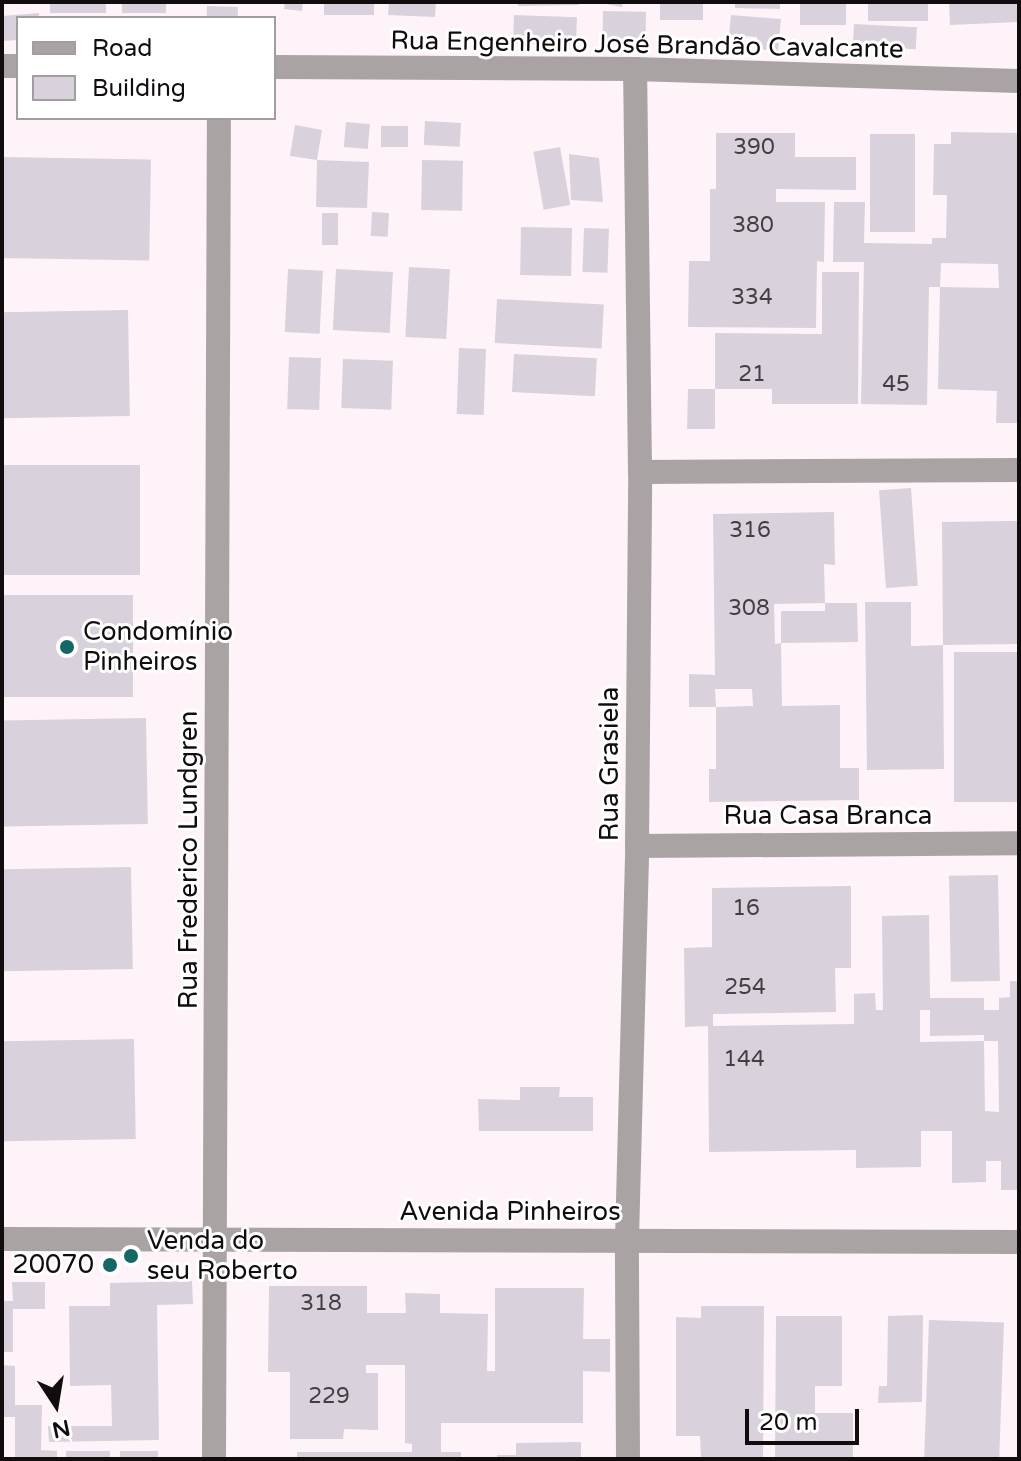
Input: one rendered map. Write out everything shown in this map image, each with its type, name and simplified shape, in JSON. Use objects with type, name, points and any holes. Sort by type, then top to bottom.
[{"type":"street","name":"Rua Engenheiro José Brandão Cavalcante","points":[[276,67],[635,69],[1019,81]]},
{"type":"street","name":"Rua Grasiela","points":[[628,1459],[627,1239],[637,846],[640,472],[635,69]]},
{"type":"street","name":"Rua Frederico Lundgren","points":[[214,1459],[219,120]]},
{"type":"street","points":[[640,472],[1019,470]]},
{"type":"street","name":"Rua Casa Branca","points":[[637,846],[1019,843]]},
{"type":"street","name":"Avenida Pinheiros","points":[[2,1239],[217,1237],[1019,1242]]},
{"type":"building","points":[[50,2],[106,2],[106,13],[50,13]]},
{"type":"building","points":[[122,2],[166,2],[166,13],[122,13]]},
{"type":"building","points":[[285,2],[303,2],[302,11],[284,9]]},
{"type":"building","points":[[324,2],[374,2],[374,15],[324,15]]},
{"type":"building","points":[[389,2],[436,2],[435,17],[388,15]]},
{"type":"building","points":[[518,2],[579,2],[579,5],[518,6]]},
{"type":"building","points":[[595,2],[623,2],[622,7]]},
{"type":"building","points":[[660,2],[703,2],[703,20],[660,20]]},
{"type":"building","points":[[735,2],[780,2],[780,9],[735,8]]},
{"type":"building","points":[[800,2],[846,2],[846,25],[800,25]]},
{"type":"building","points":[[868,2],[928,2],[928,21],[868,21]]},
{"type":"building","points":[[949,2],[1019,2],[1019,22],[950,25]]},
{"type":"building","points":[[207,6],[238,7],[238,16],[207,16]]},
{"type":"building","points":[[603,11],[646,12],[645,44],[602,43]]},
{"type":"building","points":[[39,13],[39,16],[16,16],[16,40],[2,41],[2,16]]},
{"type":"building","points":[[514,15],[577,17],[576,46],[513,44]]},
{"type":"building","points":[[731,15],[781,19],[778,51],[756,49],[757,37],[729,35]]},
{"type":"building","points":[[854,24],[917,27],[916,49],[853,46]]},
{"type":"building","points":[[425,121],[461,123],[460,147],[424,145]]},
{"type":"building","points":[[346,122],[370,124],[368,149],[344,147]]},
{"type":"building","points":[[295,125],[322,130],[317,160],[290,156]]},
{"type":"building","points":[[381,126],[408,126],[408,147],[381,147]]},
{"type":"building","points":[[951,132],[1019,133],[1019,423],[996,423],[997,391],[938,389],[940,287],[929,287],[927,405],[861,404],[864,262],[833,262],[834,202],[865,202],[864,243],[932,244],[932,238],[946,238],[947,195],[933,195],[934,144],[951,144]],"holes":[[[941,263],[998,264],[999,288],[940,287]]]},
{"type":"building","points":[[716,133],[795,133],[795,157],[856,157],[856,190],[776,189],[776,202],[825,202],[824,262],[817,261],[816,328],[688,327],[689,261],[710,261],[710,189],[716,189]]},
{"type":"building","points":[[870,134],[915,134],[915,232],[870,232]]},
{"type":"building","points":[[560,147],[570,205],[544,210],[533,152]]},
{"type":"building","points":[[569,154],[599,158],[603,202],[571,200]]},
{"type":"building","points":[[2,157],[151,160],[149,261],[2,258]]},
{"type":"building","points":[[317,160],[369,162],[367,208],[316,207]]},
{"type":"building","points":[[422,160],[463,161],[462,211],[421,210]]},
{"type":"building","points":[[372,212],[389,213],[388,237],[371,236]]},
{"type":"building","points":[[322,213],[338,213],[338,245],[322,245]]},
{"type":"building","points":[[521,227],[572,228],[571,276],[520,275]]},
{"type":"building","points":[[584,228],[609,229],[607,273],[582,272]]},
{"type":"building","points":[[409,267],[450,269],[446,339],[405,337]]},
{"type":"building","points":[[288,269],[323,271],[320,334],[285,332]]},
{"type":"building","points":[[336,269],[393,272],[390,333],[333,330]]},
{"type":"building","points":[[822,272],[859,272],[858,404],[772,404],[772,389],[715,389],[715,333],[822,334]]},
{"type":"building","points":[[497,299],[604,305],[602,349],[495,343]]},
{"type":"building","points":[[128,310],[130,416],[4,418],[2,312]]},
{"type":"building","points":[[459,348],[486,349],[484,415],[457,414]]},
{"type":"building","points":[[514,354],[597,358],[595,396],[512,392]]},
{"type":"building","points":[[289,357],[321,358],[319,410],[287,409]]},
{"type":"building","points":[[343,359],[393,361],[391,410],[341,408]]},
{"type":"building","points":[[688,389],[715,389],[715,429],[687,429]]},
{"type":"building","points":[[2,465],[140,465],[140,575],[2,575]]},
{"type":"building","points":[[911,488],[918,586],[886,588],[879,490]]},
{"type":"building","points":[[834,512],[835,565],[824,564],[825,603],[774,604],[775,644],[781,643],[782,706],[840,705],[840,768],[859,768],[859,800],[709,802],[709,769],[716,769],[716,707],[689,707],[689,674],[715,675],[713,514]],"holes":[[[715,689],[752,689],[753,706],[716,707]]]},
{"type":"building","points":[[1019,521],[1019,644],[943,645],[942,522]]},
{"type":"building","name":"Condomínio Pinheiros","points":[[2,595],[133,595],[133,697],[2,697]]},
{"type":"building","points":[[865,602],[911,602],[911,646],[943,645],[944,769],[867,770]]},
{"type":"building","points":[[825,603],[857,603],[858,642],[781,643],[781,611],[825,611]]},
{"type":"building","points":[[954,652],[1019,652],[1019,802],[954,802]]},
{"type":"building","points":[[146,718],[148,824],[4,826],[2,721]]},
{"type":"building","points":[[131,867],[133,969],[4,971],[2,869]]},
{"type":"building","points":[[998,875],[1000,981],[951,982],[949,876]]},
{"type":"building","points":[[851,886],[851,968],[835,968],[836,1012],[713,1014],[713,1026],[854,1024],[854,994],[875,993],[876,1010],[883,1010],[882,916],[929,915],[930,998],[984,998],[984,1010],[999,1010],[999,998],[1010,997],[1010,981],[1019,981],[1019,1190],[1001,1190],[1001,1161],[986,1161],[986,1182],[952,1183],[952,1131],[921,1131],[921,1167],[856,1168],[856,1150],[709,1152],[708,1026],[685,1027],[684,948],[712,947],[712,888]],"holes":[[[920,1010],[930,1010],[930,1036],[984,1035],[984,1041],[920,1042]],[[984,1041],[998,1041],[999,1112],[985,1111]]]},
{"type":"building","points":[[134,1039],[136,1139],[4,1141],[2,1041]]},
{"type":"building","points":[[520,1087],[560,1087],[559,1097],[593,1097],[593,1131],[479,1131],[478,1099],[520,1100]]},
{"type":"building","points":[[192,1281],[193,1304],[157,1305],[159,1440],[49,1442],[48,1426],[112,1426],[111,1385],[70,1386],[69,1306],[110,1306],[110,1283]]},
{"type":"building","points":[[12,1282],[45,1282],[45,1309],[13,1309],[13,1352],[2,1352],[2,1301],[13,1301]]},
{"type":"building","points":[[269,1286],[367,1286],[367,1313],[406,1313],[405,1293],[440,1294],[440,1313],[488,1314],[487,1371],[495,1371],[495,1288],[584,1288],[583,1339],[610,1339],[610,1372],[583,1371],[583,1423],[441,1423],[441,1452],[461,1452],[461,1459],[297,1459],[297,1452],[412,1452],[412,1444],[405,1443],[405,1365],[366,1365],[366,1373],[378,1373],[378,1430],[344,1429],[343,1439],[290,1439],[290,1372],[268,1372]]},
{"type":"building","points":[[701,1306],[764,1306],[763,1459],[701,1459],[700,1436],[676,1436],[676,1317],[701,1318]]},
{"type":"building","points":[[923,1315],[922,1402],[878,1403],[879,1386],[887,1386],[888,1316]]},
{"type":"building","points":[[776,1316],[842,1316],[842,1386],[815,1386],[815,1413],[853,1413],[853,1458],[775,1459]]},
{"type":"building","points":[[929,1320],[1004,1323],[999,1459],[924,1459]]},
{"type":"building","points":[[2,1365],[15,1366],[15,1405],[42,1405],[41,1450],[57,1451],[57,1459],[15,1459],[15,1417],[2,1417]]},
{"type":"building","points":[[581,1442],[581,1459],[497,1459],[497,1455],[516,1455],[516,1443]]},
{"type":"building","points":[[66,1451],[110,1451],[110,1459],[66,1459]]},
{"type":"building","points":[[120,1451],[158,1451],[158,1459],[120,1459]]},
{"type":"place","name":"Condomínio Pinheiros","points":[[67,647]]},
{"type":"place","name":"Venda do seu Roberto","points":[[131,1256]]},
{"type":"place","name":"20070","points":[[110,1265]]}]
